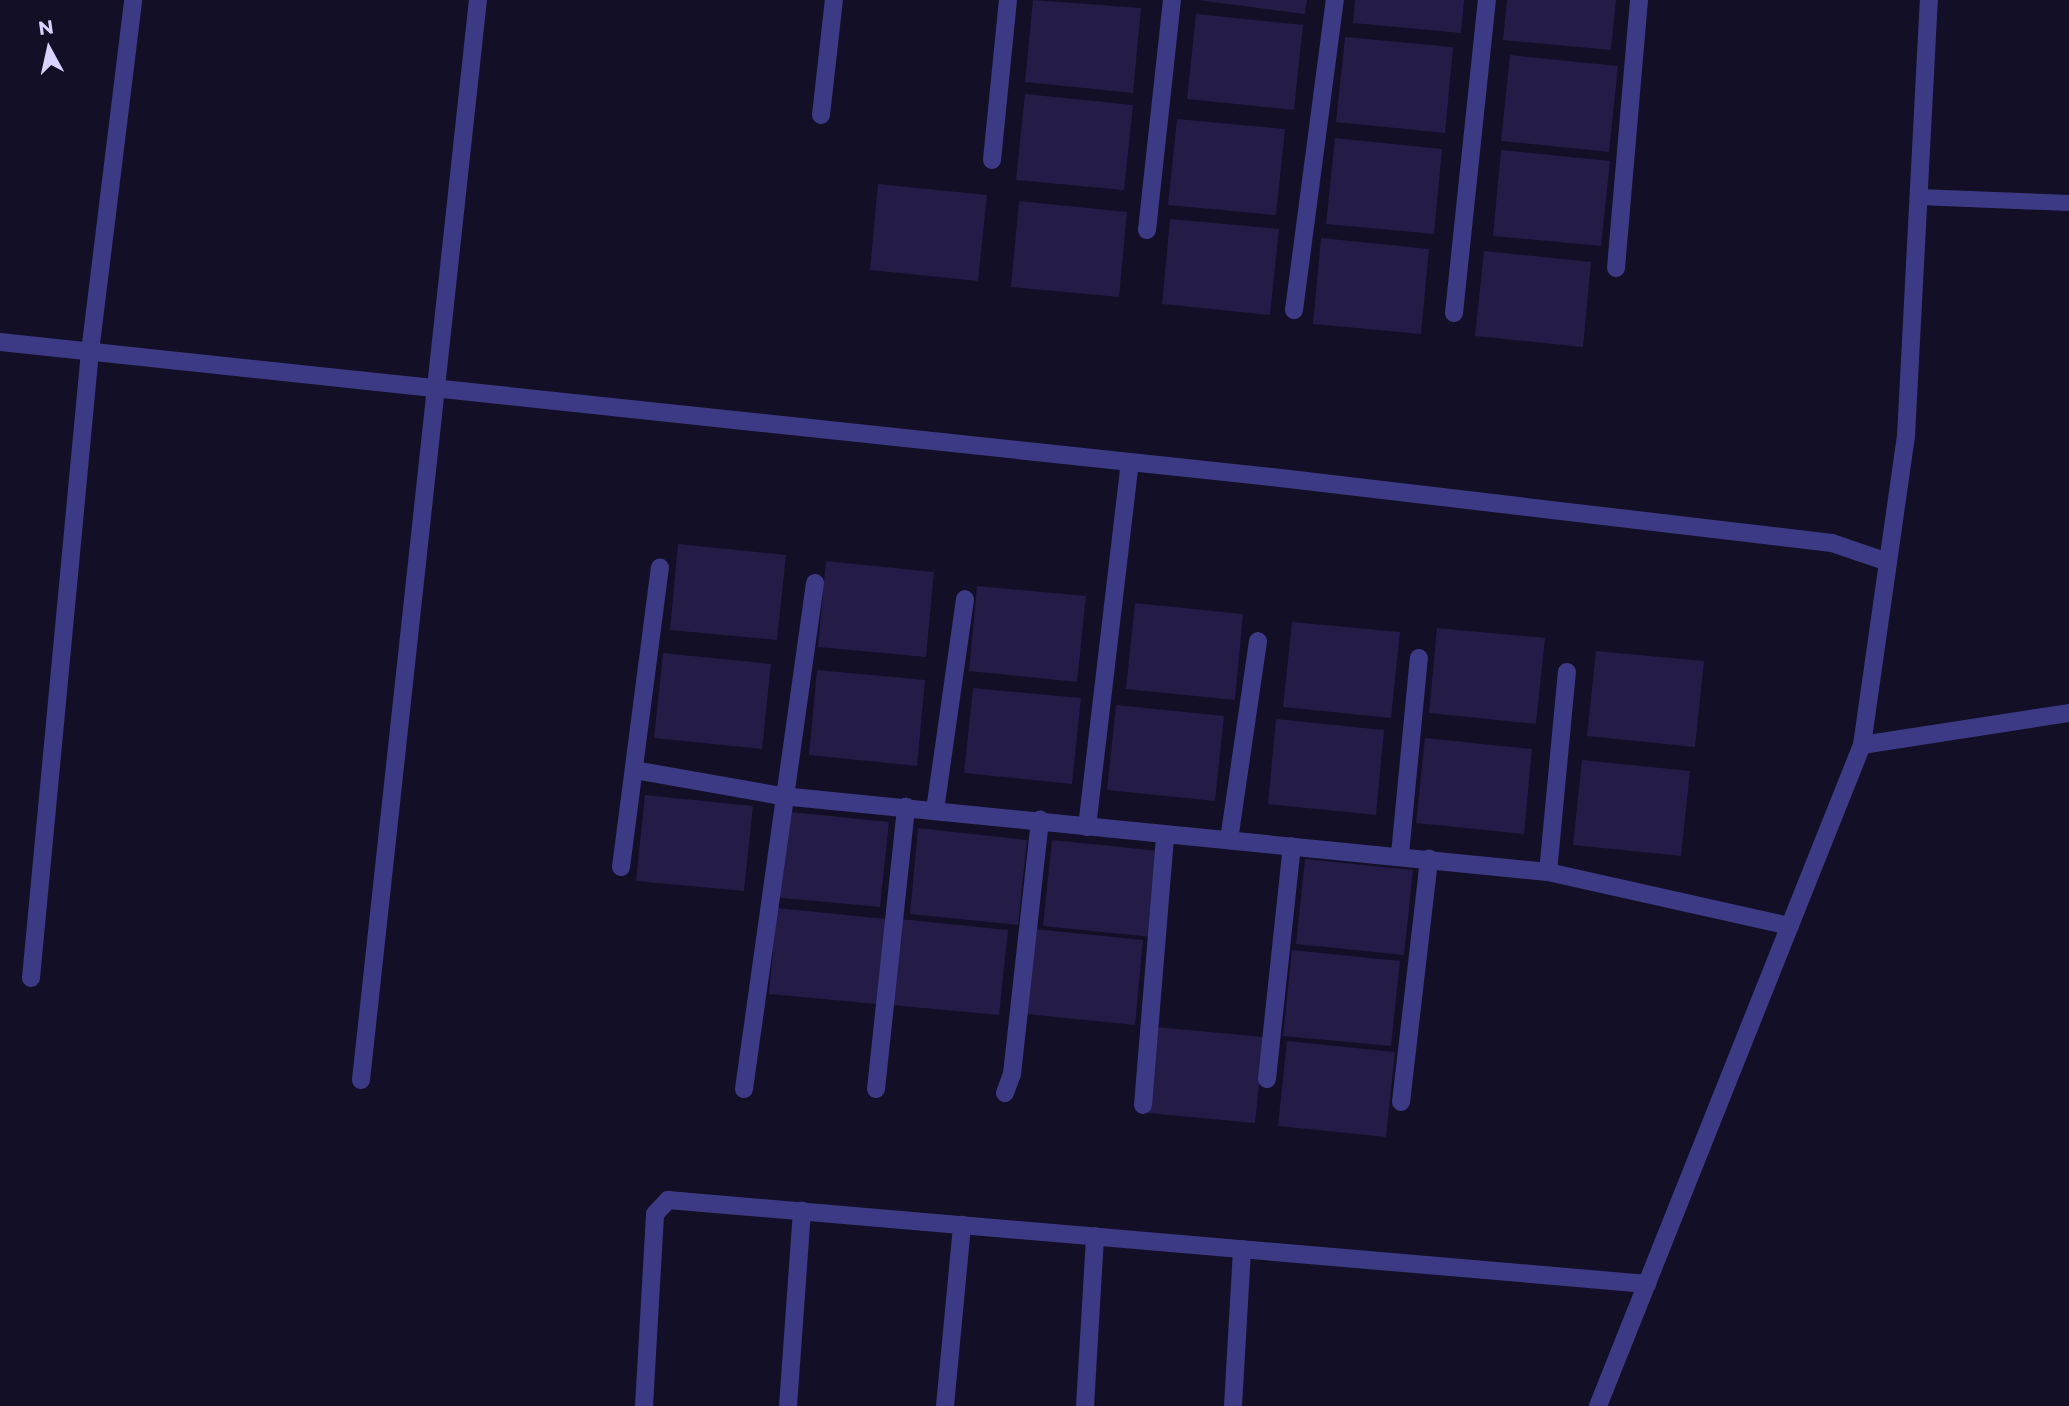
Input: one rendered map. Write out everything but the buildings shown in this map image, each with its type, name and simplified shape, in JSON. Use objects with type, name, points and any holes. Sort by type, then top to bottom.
[{"type":"street","points":[[31,978],[90,352],[133,0]]},
{"type":"street","points":[[361,1080],[439,391],[478,0]]},
{"type":"street","points":[[821,115],[834,0]]},
{"type":"street","points":[[992,160],[1008,0]]},
{"type":"street","points":[[1147,230],[1172,0]]},
{"type":"street","points":[[1294,310],[1335,0]]},
{"type":"street","points":[[1454,313],[1487,0]]},
{"type":"street","points":[[1616,268],[1639,0]]},
{"type":"street","points":[[1598,1406],[1862,745],[1906,436],[1929,0]]},
{"type":"street","points":[[0,342],[1129,463],[1832,543],[1888,562]]},
{"type":"street","points":[[1087,827],[1129,463]]},
{"type":"street","points":[[621,867],[660,568]]},
{"type":"street","points":[[744,1088],[782,796],[815,583]]},
{"type":"street","points":[[935,810],[965,599]]},
{"type":"street","points":[[1229,841],[1258,641]]},
{"type":"street","points":[[1400,854],[1419,658]]},
{"type":"street","points":[[1548,872],[1567,672]]},
{"type":"street","points":[[1862,745],[2069,713]]},
{"type":"street","points":[[634,770],[782,796],[1040,820],[1165,835],[1400,854],[1548,872],[1790,926]]},
{"type":"street","points":[[876,1089],[906,807]]},
{"type":"street","points":[[1005,1093],[1012,1074],[1040,820]]},
{"type":"street","points":[[1143,1105],[1165,835]]},
{"type":"street","points":[[1266,1079],[1292,846]]},
{"type":"street","points":[[1401,1102],[1429,859]]},
{"type":"street","points":[[644,1406],[655,1214],[668,1200],[1647,1284]]},
{"type":"street","points":[[788,1406],[802,1211]]},
{"type":"street","points":[[945,1406],[962,1225]]},
{"type":"street","points":[[1085,1406],[1096,1236]]},
{"type":"street","points":[[1233,1406],[1242,1249]]},
{"type":"lane","points":[[1919,197],[2069,203]]}]
